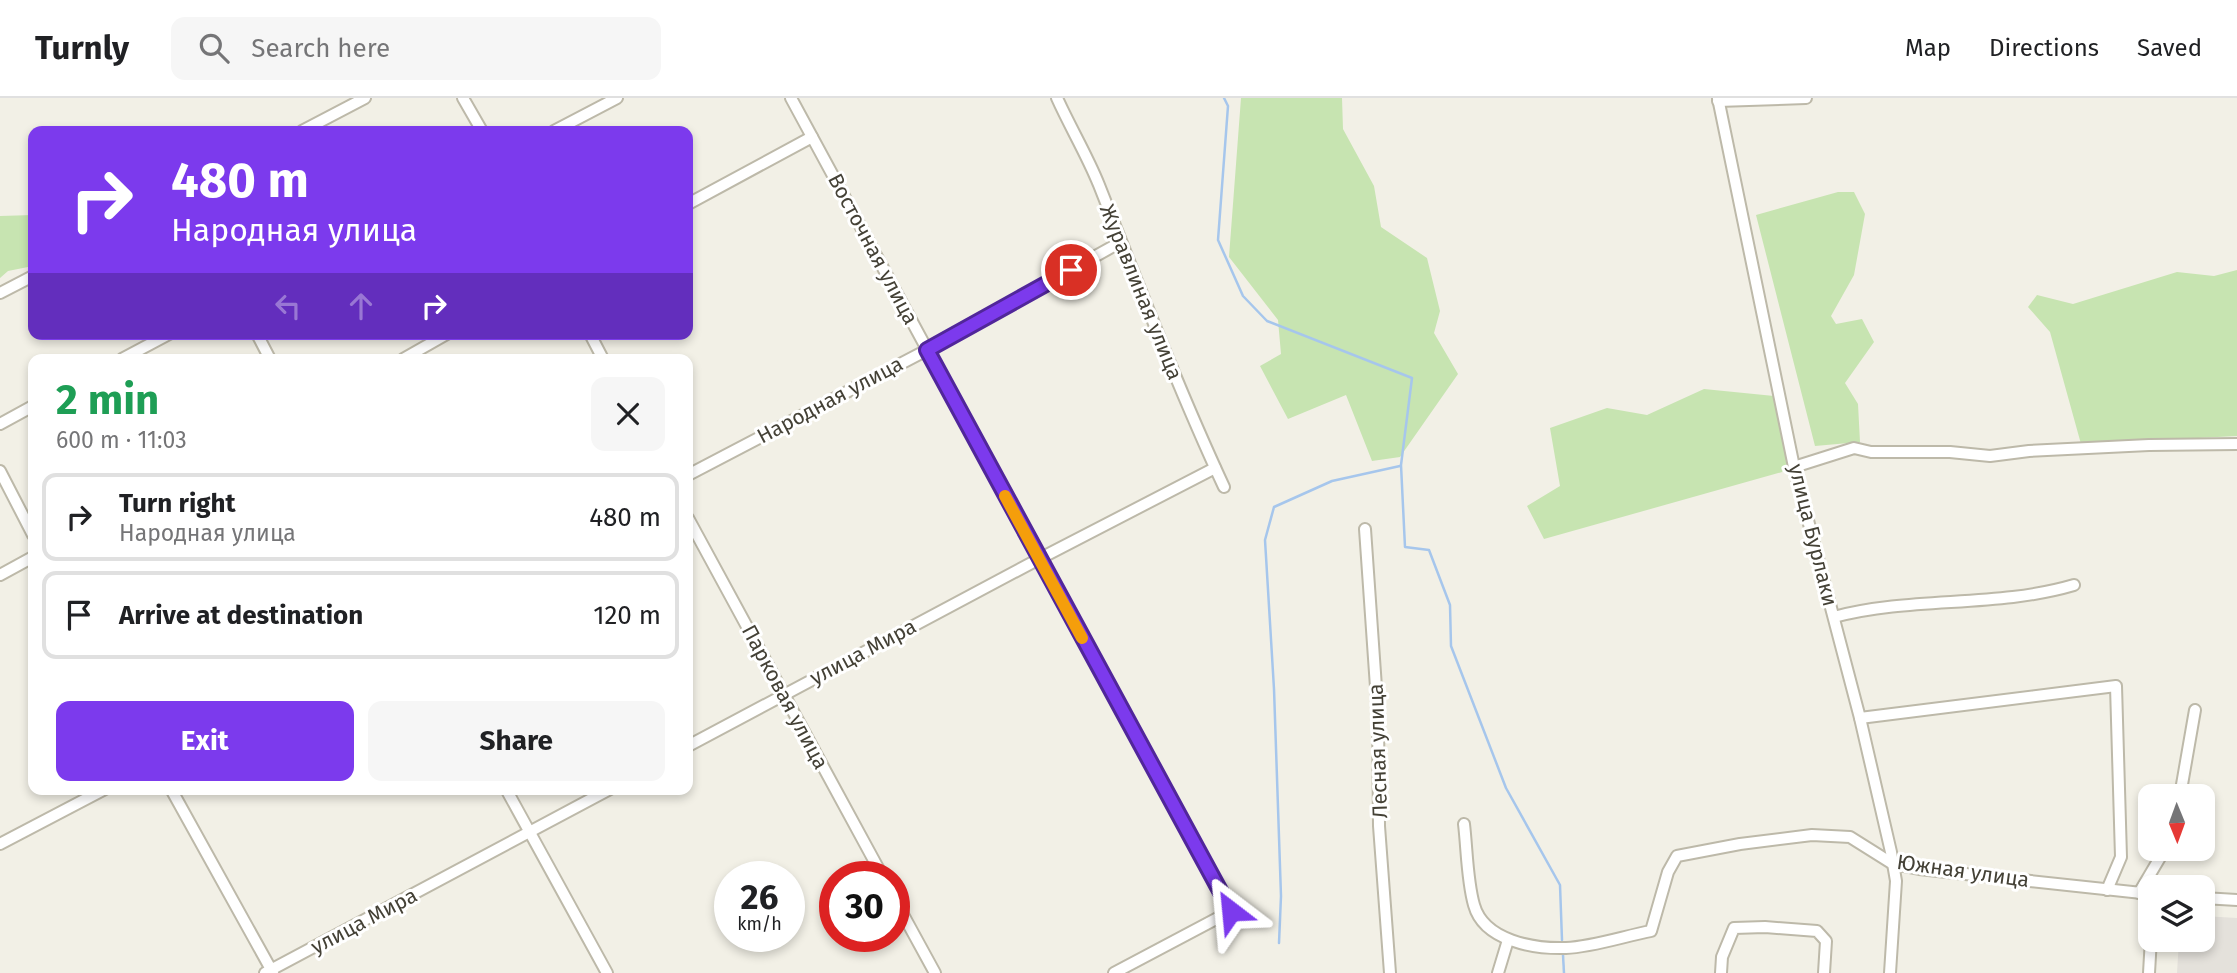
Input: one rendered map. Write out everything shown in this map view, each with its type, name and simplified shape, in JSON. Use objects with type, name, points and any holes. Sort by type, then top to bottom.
[{"type":"street","points":[[312,126],[365,98]]},
{"type":"street","points":[[463,98],[479,126]]},
{"type":"street","points":[[564,126],[617,98]]},
{"type":"street","name":"Восточная улица","points":[[791,98],[1231,911],[1114,973]]},
{"type":"street","name":"Журавлиная улица","points":[[1057,98],[1098,183],[1119,243],[1224,487]]},
{"type":"street","points":[[1718,99],[1806,98]]},
{"type":"street","name":"улица Бурлаки","points":[[1718,99],[1794,467],[1860,718],[1893,864],[1896,881],[1891,973]]},
{"type":"street","points":[[693,201],[812,137]]},
{"type":"street","name":"Народная улица","points":[[693,472],[927,350],[1119,243]]},
{"type":"street","points":[[0,293],[28,279]]},
{"type":"street","points":[[131,354],[158,340]]},
{"type":"street","points":[[412,354],[436,340]]},
{"type":"street","points":[[0,424],[28,409]]},
{"type":"street","points":[[1794,467],[1854,448],[1871,452],[1950,452],[1990,456],[2042,450],[2237,444]]},
{"type":"street","name":"улица Мира","points":[[693,743],[1215,468]]},
{"type":"street","points":[[0,471],[28,525]]},
{"type":"street","name":"Парковая улица","points":[[693,526],[874,861]]},
{"type":"street","name":"Лесная улица","points":[[1365,529],[1378,716],[1379,826],[1390,973]]},
{"type":"street","points":[[0,575],[28,560]]},
{"type":"street","points":[[1834,617],[1858,611],[1922,603],[2041,595],[2074,585]]},
{"type":"street","points":[[1860,718],[2116,686],[2121,857],[2107,890]]},
{"type":"street","points":[[2182,784],[2195,710]]},
{"type":"street","points":[[0,844],[94,795]]},
{"type":"street","points":[[174,795],[270,972]]},
{"type":"street","points":[[509,795],[607,973]]},
{"type":"street","name":"улица Мира","points":[[270,972],[599,795]]},
{"type":"street","points":[[1464,824],[1474,907],[1488,928],[1508,940],[1499,973]]},
{"type":"street","name":"Южная улица","points":[[1508,940],[1567,948],[1651,931],[1668,872],[1677,856],[1708,849],[1812,835],[1850,837],[1893,864],[1919,869],[2138,893]]},
{"type":"street","points":[[2215,899],[2237,900]]},
{"type":"street","points":[[910,927],[935,973]]},
{"type":"street","points":[[1721,973],[1723,957],[1734,928],[1765,927],[1816,931],[1826,941],[1824,973]]},
{"type":"street","points":[[2148,973],[2150,952]]},
{"type":"shaded area","points":[[2215,917],[2237,918],[2237,973],[2177,973],[2178,952],[2215,952]]},
{"type":"green space","points":[[1241,98],[1342,98],[1343,129],[1374,186],[1381,227],[1427,258],[1440,311],[1434,333],[1458,374],[1400,457],[1372,461],[1346,395],[1288,419],[1260,366],[1281,354],[1278,320],[1229,257]]},
{"type":"green space","points":[[1838,192],[1854,192],[1865,214],[1854,275],[1831,316],[1836,324],[1862,319],[1874,342],[1845,383],[1858,404],[1860,442],[1815,446],[1756,215]]},
{"type":"green space","points":[[28,215],[28,267],[8,271],[0,278],[0,216]]},
{"type":"green space","points":[[2237,270],[2237,436],[2081,444],[2050,332],[2028,307],[2037,295],[2073,304],[2177,272],[2214,276]]},
{"type":"green space","points":[[1704,389],[1774,396],[1789,461],[1782,472],[1544,539],[1527,506],[1560,486],[1550,428],[1607,408],[1647,415]]},
{"type":"waterway","points":[[1224,98],[1228,106],[1218,240],[1243,296],[1267,321],[1412,378],[1401,465],[1405,547],[1429,550],[1450,605],[1451,646],[1506,788],[1560,885],[1562,940]]},
{"type":"waterway","points":[[1279,943],[1281,896],[1274,689],[1265,540],[1274,507],[1332,481],[1400,466]]},
{"type":"waterway","points":[[1563,955],[1564,973]]},
{"type":"slow traffic","points":[[1005,496],[1082,638]]},
{"type":"route","points":[[1071,270],[927,350],[1231,911]]}]
